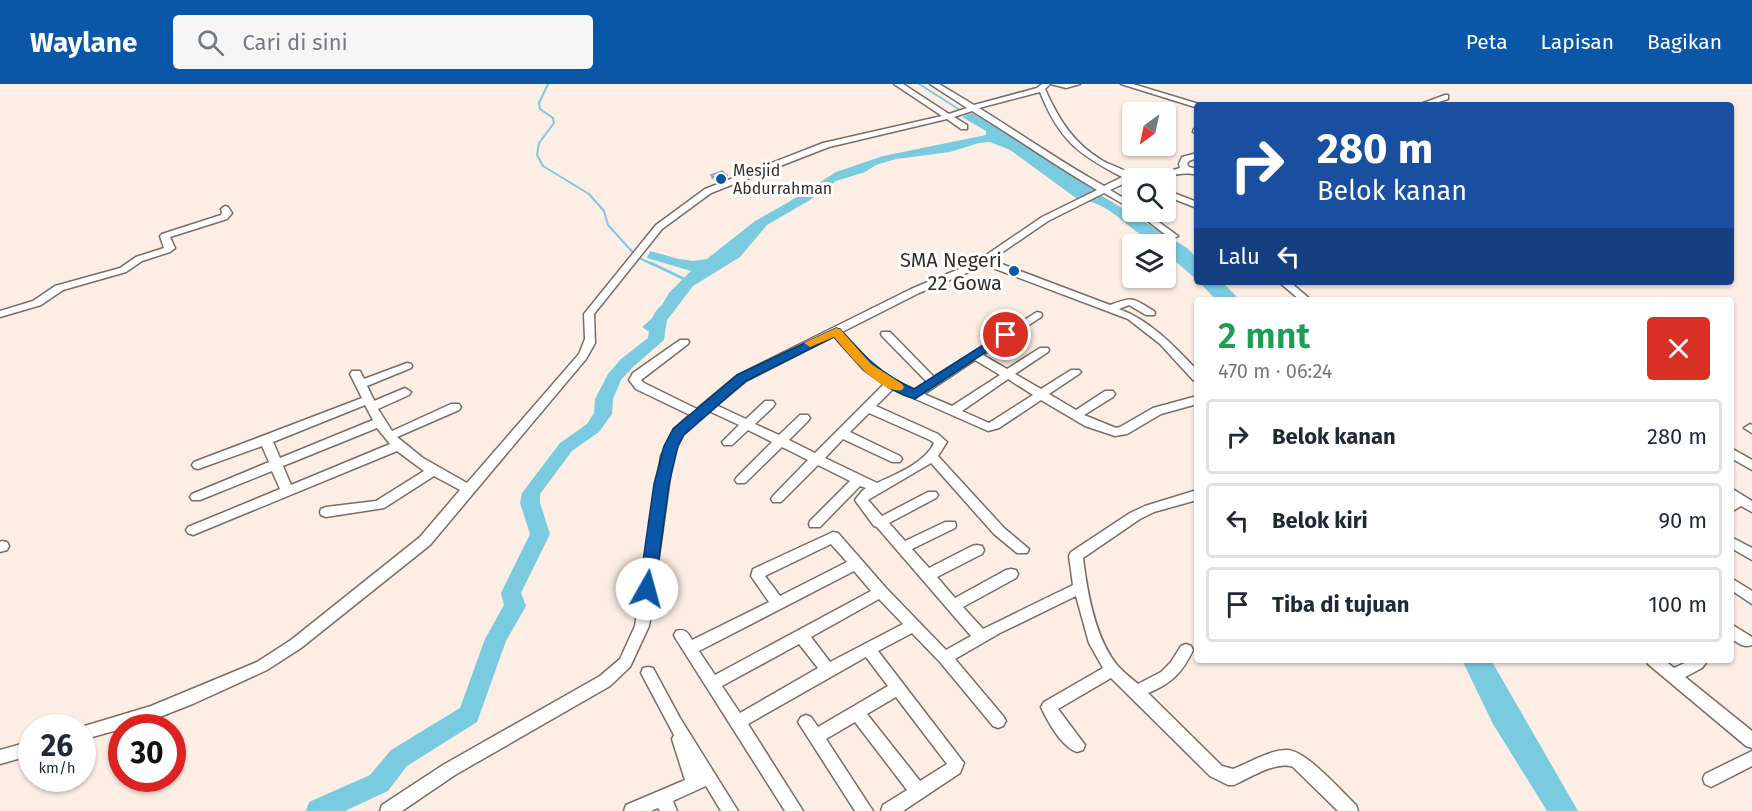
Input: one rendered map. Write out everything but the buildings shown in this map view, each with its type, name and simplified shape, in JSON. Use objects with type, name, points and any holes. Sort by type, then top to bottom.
[{"type":"street","points":[[898,84],[964,127]]},
{"type":"street","points":[[934,84],[1101,191],[1122,201]]},
{"type":"street","points":[[1055,84],[1066,86],[1077,84]]},
{"type":"street","points":[[1128,84],[1194,104]]},
{"type":"street","points":[[96,729],[152,714],[262,666],[280,655],[425,541],[585,352],[590,341],[587,325],[590,314],[643,245],[664,222],[687,204],[717,186],[826,145],[950,116],[1044,86],[1056,123],[1070,142],[1093,158],[1122,173]]},
{"type":"street","points":[[1431,102],[1445,97]]},
{"type":"street","points":[[1185,169],[1183,164],[1185,159],[1194,156]]},
{"type":"street","points":[[1176,171],[1185,169],[1194,171]]},
{"type":"street","points":[[390,810],[449,770],[605,681],[625,663],[642,626],[667,456],[678,432],[702,410],[742,378],[915,291],[984,261],[1045,219],[1122,182]]},
{"type":"street","points":[[1176,197],[1194,204]]},
{"type":"street","points":[[0,314],[37,303],[59,288],[123,270],[139,259],[167,250],[170,248],[165,236],[224,217],[227,213],[225,209]]},
{"type":"street","points":[[1154,222],[1170,234]]},
{"type":"street","points":[[984,261],[1132,317],[1164,342],[1194,374]]},
{"type":"street","points":[[1288,285],[1302,297]]},
{"type":"street","points":[[1111,308],[1130,301],[1150,313]]},
{"type":"street","points":[[915,395],[1037,315]]},
{"type":"street","points":[[836,332],[867,367],[891,384],[990,427],[1075,372]]},
{"type":"street","points":[[886,334],[934,382]]},
{"type":"street","points":[[684,342],[637,376],[635,380],[640,386],[746,425],[876,488]]},
{"type":"street","points":[[953,411],[1044,350]]},
{"type":"street","points":[[975,355],[1089,423],[1120,432],[1149,414],[1194,401]]},
{"type":"street","points":[[407,366],[359,379],[380,422],[394,441],[434,470],[468,489]]},
{"type":"street","points":[[777,499],[891,384]]},
{"type":"street","points":[[198,465],[405,392]]},
{"type":"street","points":[[1076,416],[1109,394]]},
{"type":"street","points":[[728,442],[769,404]]},
{"type":"street","points":[[193,530],[287,491],[394,441],[455,407]]},
{"type":"street","points":[[867,407],[939,440],[940,447],[931,456],[861,498],[862,503],[981,637]]},
{"type":"street","points":[[741,480],[804,418]]},
{"type":"street","points":[[196,497],[380,422]]},
{"type":"street","points":[[842,433],[896,459]]},
{"type":"street","points":[[266,440],[287,491]]},
{"type":"street","points":[[1734,454],[1752,465]]},
{"type":"street","points":[[931,456],[999,531],[1022,549]]},
{"type":"street","points":[[326,512],[379,505],[434,470]]},
{"type":"street","points":[[815,524],[859,479]]},
{"type":"street","points":[[879,523],[932,495]]},
{"type":"street","points":[[1194,496],[1135,516],[1077,554],[1080,588],[1096,642],[1112,670],[1220,775],[1234,777],[1271,761],[1288,757],[1299,762],[1350,811]]},
{"type":"street","points":[[1734,500],[1752,507]]},
{"type":"street","points":[[902,548],[950,525]]},
{"type":"street","points":[[778,604],[758,576],[760,571],[830,537],[836,539],[912,626],[945,658],[998,721]]},
{"type":"street","points":[[1734,544],[1752,555]]},
{"type":"street","points":[[926,576],[977,550]]},
{"type":"street","points":[[691,648],[857,563]]},
{"type":"street","points":[[953,606],[1011,574]]},
{"type":"street","points":[[1734,585],[1752,598]]},
{"type":"street","points":[[945,658],[981,637],[1080,588]]},
{"type":"street","points":[[714,683],[881,592]]},
{"type":"street","points":[[738,722],[828,670],[912,626]]},
{"type":"street","points":[[1734,632],[1747,642]]},
{"type":"street","points":[[681,635],[795,811]]},
{"type":"street","points":[[801,636],[828,670]]},
{"type":"street","points":[[869,650],[956,763],[954,768],[889,811]]},
{"type":"street","points":[[1136,691],[1163,681],[1174,671],[1186,650]]},
{"type":"street","points":[[1657,663],[1752,741]]},
{"type":"street","points":[[1673,676],[1698,663]]},
{"type":"street","points":[[1077,745],[1057,722],[1049,707],[1112,670]]},
{"type":"street","points":[[648,673],[675,723],[701,780],[730,811]]},
{"type":"street","points":[[816,737],[897,688]]},
{"type":"street","points":[[857,712],[918,792]]},
{"type":"street","points":[[806,722],[865,811]]},
{"type":"street","points":[[0,757],[18,752]]},
{"type":"street","points":[[1711,779],[1752,758]]},
{"type":"street","points":[[632,811],[666,804],[701,780]]},
{"type":"water","points":[[972,113],[1004,131],[1122,208],[1122,220],[1103,207],[1092,202],[1080,201],[1010,150],[990,142],[950,152],[896,159],[836,181],[810,200],[767,225],[740,257],[693,286],[664,324],[648,331],[642,327],[656,315],[669,293],[691,271],[647,258],[650,251],[693,261],[707,259],[755,221],[836,172],[883,156],[986,135],[986,131],[962,117]]},
{"type":"water","points":[[1124,222],[1145,222],[1164,234],[1140,234]]},
{"type":"water","points":[[1176,241],[1194,255],[1194,277],[1176,262]]},
{"type":"water","points":[[1202,285],[1225,285],[1237,297],[1213,297]]},
{"type":"water","points":[[1463,663],[1493,663],[1578,811],[1547,811],[1493,724]]},
{"type":"waterway","points":[[548,84],[539,103],[540,109],[553,118],[554,123],[539,143],[537,155],[543,166],[589,194],[604,211],[608,225],[637,257],[654,265]]},
{"type":"waterway","points":[[919,84],[971,117]]},
{"type":"waterway","points":[[651,263],[686,280]]},
{"type":"waterway","points":[[318,811],[379,783],[399,758],[469,715],[496,639],[515,606],[511,593],[540,534],[530,503],[531,493],[566,447],[593,428],[603,414],[604,399],[614,378],[627,363],[656,340],[659,318],[669,307]]},
{"type":"slow traffic","points":[[810,343],[836,332],[867,367],[898,387]]},
{"type":"place","name":"Mesjid Abdurrahman","points":[[721,179]]},
{"type":"place","name":"SMA Negeri 22 Gowa","points":[[1014,271]]},
{"type":"route","points":[[647,589],[662,484],[671,446],[678,432],[742,378],[819,338],[836,332],[872,371],[891,384],[915,395],[1006,335]]}]
